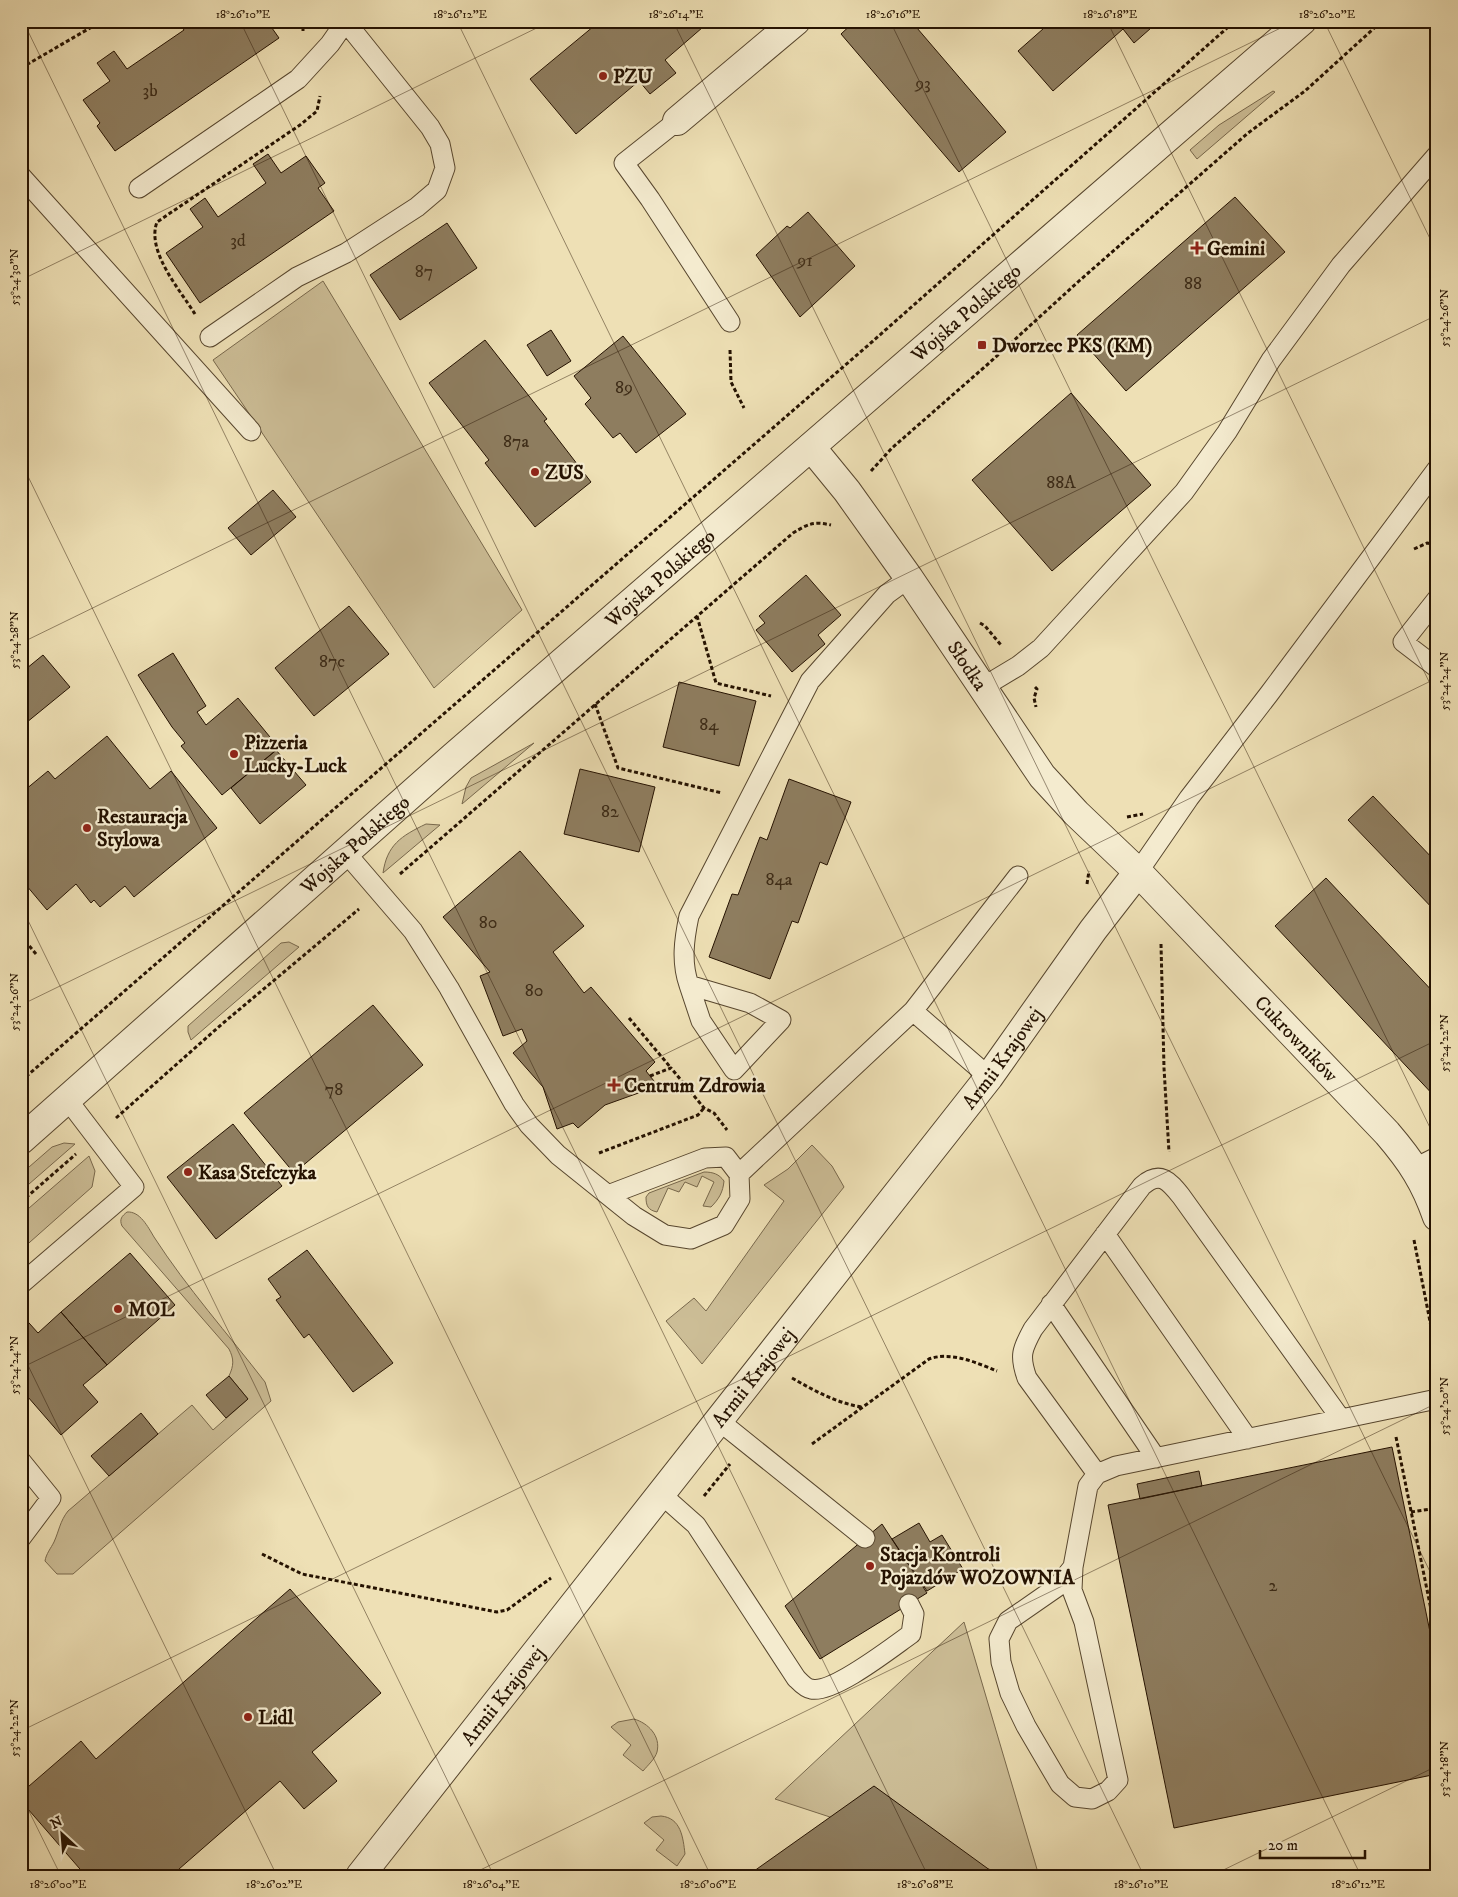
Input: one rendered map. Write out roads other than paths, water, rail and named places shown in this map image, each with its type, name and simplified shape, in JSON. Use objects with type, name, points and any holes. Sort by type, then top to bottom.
[{"type":"street","points":[[677,121],[796,21]]},
{"type":"street","name":"Wojska Polskiego","points":[[21,1140],[454,757],[1302,21]]},
{"type":"street","name":"Słodka","points":[[811,447],[847,491],[983,686],[1042,776],[1076,814],[1138,872]]},
{"type":"street","name":"Armii Krajowej","points":[[368,1873],[718,1420],[989,1077],[1093,930],[1138,872]]},
{"type":"street","name":"Cukrowników","points":[[1138,872],[1387,1133],[1426,1163],[1430,1194],[1437,1217]]},
{"type":"lane","points":[[139,188],[298,79],[330,44],[345,22],[430,126],[440,144],[446,168],[437,190],[417,207],[346,253],[297,277],[210,337]]},
{"type":"lane","points":[[677,121],[624,163],[650,199],[730,322]]},
{"type":"lane","points":[[983,686],[1018,666],[1041,648],[1184,492],[1227,432],[1272,360],[1341,264],[1437,155]]},
{"type":"lane","points":[[21,176],[251,431]]},
{"type":"lane","points":[[1138,872],[1189,798],[1437,469]]},
{"type":"lane","points":[[689,986],[750,1003],[781,1020],[734,1070],[701,1021],[689,986],[684,970],[684,943],[688,916],[750,800],[799,702],[815,675],[887,594],[908,578]]},
{"type":"lane","points":[[1434,608],[1403,642],[1437,668]]},
{"type":"lane","points":[[346,853],[413,931],[449,988],[514,1104],[529,1124],[558,1155],[634,1216],[665,1235],[691,1239],[724,1225],[740,1199],[739,1174],[726,1157],[704,1158],[608,1195]]},
{"type":"lane","points":[[739,1174],[913,1011],[1018,876]]},
{"type":"lane","points":[[913,1011],[989,1077]]},
{"type":"lane","points":[[21,1284],[134,1187],[67,1099]]},
{"type":"lane","points":[[1097,1474],[1027,1378],[1023,1366],[1022,1351],[1032,1329],[1142,1186],[1150,1179],[1161,1178],[1170,1183],[1341,1419]]},
{"type":"lane","points":[[1105,1234],[1248,1438]]},
{"type":"lane","points":[[1051,1304],[1156,1458]]},
{"type":"lane","points":[[1073,1567],[1057,1587],[1008,1621],[999,1639],[1001,1662],[1010,1693],[1026,1726],[1060,1784],[1075,1797],[1092,1799],[1108,1792],[1118,1780],[1084,1622],[1072,1590],[1073,1567],[1088,1486],[1097,1474],[1116,1466],[1437,1399]]},
{"type":"lane","points":[[718,1420],[865,1538]]},
{"type":"lane","points":[[21,1461],[52,1498],[21,1538]]},
{"type":"lane","points":[[661,1494],[696,1525],[796,1678],[808,1689],[820,1690],[831,1686],[884,1654],[911,1634],[914,1614],[909,1604]]},
{"type":"place","name":"PZU","points":[[603,76]]},
{"type":"place","name":"Gemini","points":[[1197,248]]},
{"type":"place","name":"Dworzec PKS (KM)","points":[[982,345]]},
{"type":"place","name":"ZUS","points":[[535,472]]},
{"type":"place","name":"Pizzeria Lucky-Luck","points":[[234,754]]},
{"type":"place","name":"Restauracja Stylowa","points":[[87,828]]},
{"type":"place","name":"Centrum Zdrowia","points":[[614,1085]]},
{"type":"place","name":"Kasa Stefczyka","points":[[188,1172]]},
{"type":"place","name":"MOL","points":[[118,1309]]},
{"type":"place","name":"Stacja Kontroli Pojazdów WOZOWNIA","points":[[870,1566]]},
{"type":"place","name":"Lidl","points":[[248,1717]]}]
